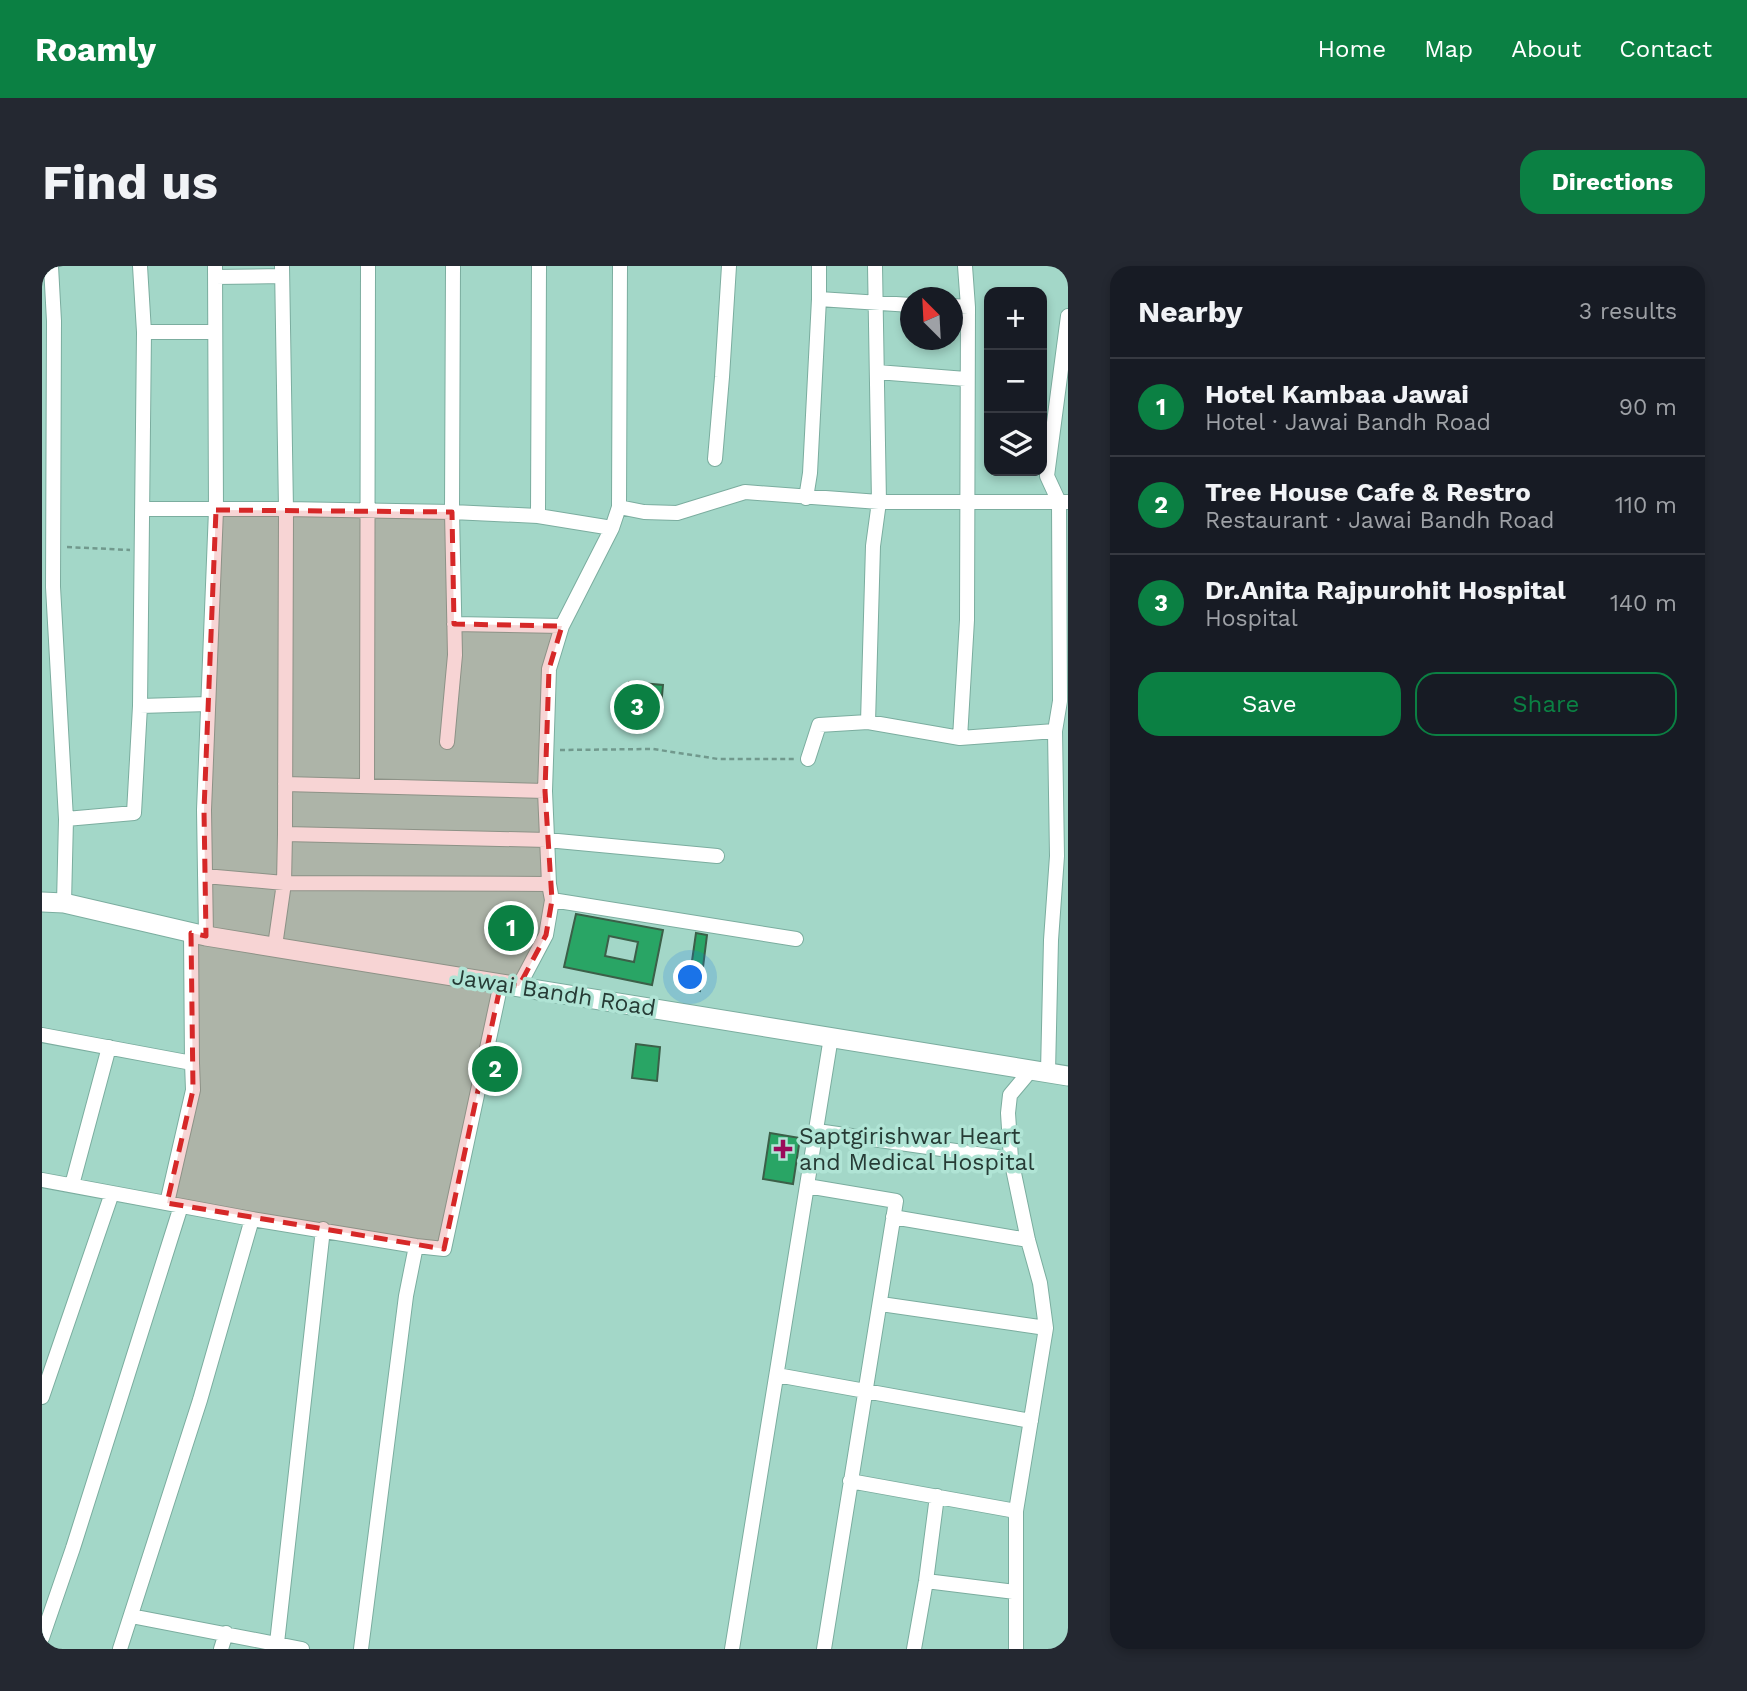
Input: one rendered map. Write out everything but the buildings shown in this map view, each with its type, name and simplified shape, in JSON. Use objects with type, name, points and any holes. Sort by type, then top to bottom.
[{"type":"street","points":[[51,266],[54,333],[53,547],[47,587],[66,818],[64,903]]},
{"type":"street","points":[[66,818],[134,813],[140,706],[142,550],[144,332],[141,266]]},
{"type":"street","points":[[367,786],[368,266]]},
{"type":"street","points":[[447,741],[455,655],[452,512],[453,266]]},
{"type":"street","points":[[538,516],[539,266]]},
{"type":"street","points":[[42,1180],[252,1219],[444,1249],[510,984],[546,935],[552,900],[545,791],[549,668],[562,626],[612,528],[619,507],[620,266]]},
{"type":"street","points":[[715,459],[729,266]]},
{"type":"street","points":[[806,498],[813,419],[820,266]]},
{"type":"street","points":[[868,722],[873,547],[879,502],[875,266]]},
{"type":"street","points":[[962,287],[965,266]]},
{"type":"street","points":[[42,1638],[73,1548],[174,1205],[193,1090],[198,934],[205,876],[204,810],[216,510],[215,272],[282,271],[286,509],[285,834],[284,883],[275,946]]},
{"type":"street","points":[[819,299],[900,305]]},
{"type":"street","points":[[1016,1649],[1016,1510],[1046,1328],[1040,1283],[1011,1158],[1008,1113],[1010,1095],[1039,1071],[1051,940],[1057,856],[1055,731],[1064,701],[1064,502],[1047,476],[1068,316]]},
{"type":"street","points":[[144,332],[214,332]]},
{"type":"street","points":[[960,738],[967,620],[966,379],[963,343]]},
{"type":"street","points":[[877,372],[966,379]]},
{"type":"street","points":[[619,507],[644,512],[677,513],[746,492],[879,502],[1064,502]]},
{"type":"street","points":[[142,509],[452,512],[538,516],[612,528]]},
{"type":"street","points":[[454,624],[562,626]]},
{"type":"street","points":[[140,706],[208,704]]},
{"type":"street","points":[[808,759],[819,725],[868,722],[960,738],[1055,731]]},
{"type":"street","points":[[285,784],[545,791]]},
{"type":"street","points":[[285,834],[547,840],[718,856]]},
{"type":"street","points":[[205,876],[284,883],[549,884]]},
{"type":"street","points":[[552,900],[796,939]]},
{"type":"street","name":"Jawai Bandh Road","points":[[42,902],[64,903],[198,934],[1068,1076]]},
{"type":"street","points":[[42,1035],[192,1063]]},
{"type":"street","points":[[732,1649],[831,1037]]},
{"type":"street","points":[[72,1185],[109,1048]]},
{"type":"street","points":[[817,1131],[1011,1158]]},
{"type":"street","points":[[807,1186],[895,1201],[881,1304],[850,1481],[828,1648]]},
{"type":"street","points":[[42,1397],[48,1356],[112,1193]]},
{"type":"street","points":[[893,1217],[1028,1240]]},
{"type":"street","points":[[120,1649],[200,1400],[252,1219]]},
{"type":"street","points":[[277,1643],[323,1229]]},
{"type":"street","points":[[361,1649],[406,1296],[416,1246]]},
{"type":"street","points":[[881,1304],[1046,1328]]},
{"type":"street","points":[[776,1375],[1031,1421]]},
{"type":"street","points":[[850,1481],[1016,1510]]},
{"type":"street","points":[[914,1649],[937,1496]]},
{"type":"street","points":[[926,1581],[1015,1592]]},
{"type":"street","points":[[131,1616],[302,1649]]},
{"type":"street","points":[[221,1649],[226,1633]]},
{"type":"path","points":[[53,547],[142,550]]},
{"type":"path","points":[[547,750],[653,749],[718,759],[808,759]]},
{"type":"highlighted area","points":[[216,510],[452,512],[454,624],[562,626],[549,669],[545,791],[552,900],[546,935],[519,986],[501,983],[444,1249],[167,1203],[193,1090],[191,933],[206,936],[204,810]]},
{"type":"place","name":"Dr.Anita Rajpurohit Hospital","points":[[637,707]]},
{"type":"place","name":"Hotel Kambaa Jawai","points":[[511,928]]},
{"type":"place","name":"Tree House Cafe & Restro","points":[[495,1069]]},
{"type":"place","name":"Saptgirishwar Heart and Medical Hospital","points":[[783,1149]]}]
